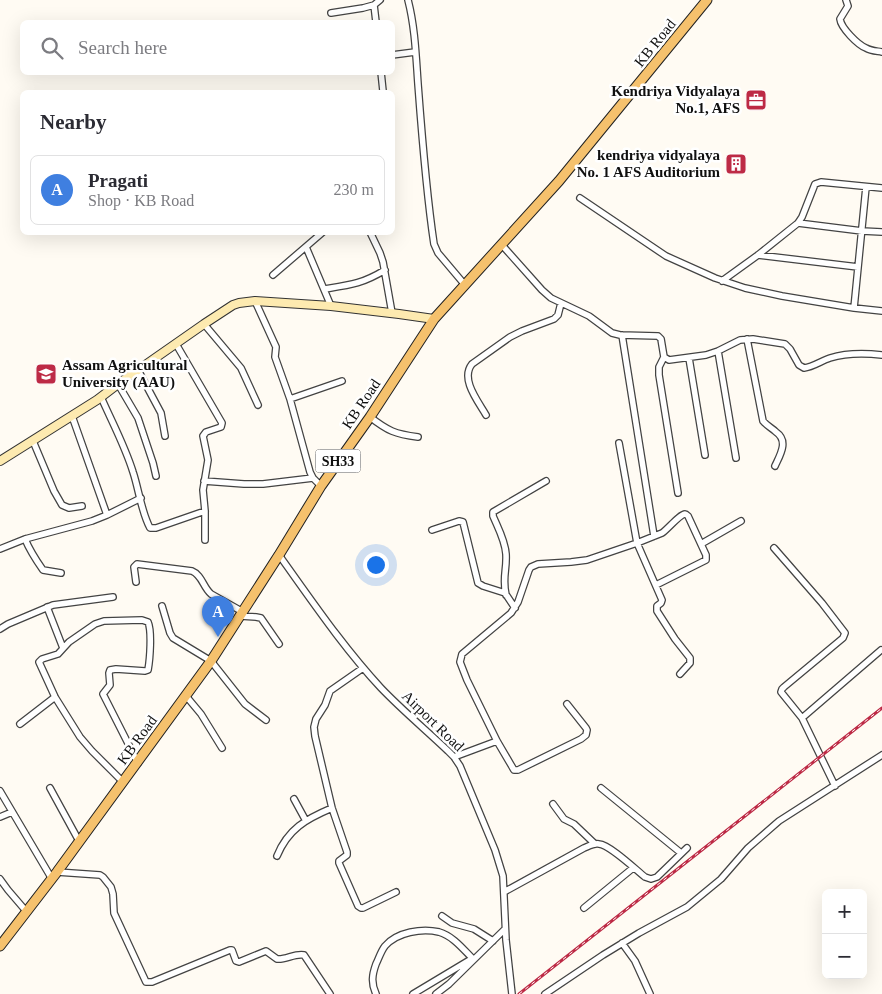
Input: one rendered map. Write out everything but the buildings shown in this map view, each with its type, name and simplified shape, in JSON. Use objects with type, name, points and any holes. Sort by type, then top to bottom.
[{"type":"main road","name":"KB Road","points":[[0,946],[4,933],[26,911],[80,842],[211,661],[321,486],[370,417],[434,319],[558,181],[708,0]]},
{"type":"main road","points":[[0,461],[101,397],[233,305],[246,301],[256,301],[331,306],[434,319]]},
{"type":"street","points":[[330,13],[363,8],[374,5],[380,0]]},
{"type":"street","points":[[408,0],[434,244],[438,253],[465,285]]},
{"type":"street","points":[[846,0],[848,6],[840,19],[841,24],[862,46],[882,52]]},
{"type":"street","points":[[374,5],[376,20]]},
{"type":"street","points":[[395,55],[415,52]]},
{"type":"street","points":[[381,75],[383,90]]},
{"type":"street","points":[[722,281],[798,223],[815,184],[821,182],[882,188]]},
{"type":"street","points":[[854,308],[866,187]]},
{"type":"street","points":[[580,198],[666,256],[722,281],[768,293],[882,311]]},
{"type":"street","points":[[798,223],[882,232]]},
{"type":"street","points":[[273,275],[320,235]]},
{"type":"street","points":[[371,235],[385,270],[392,313]]},
{"type":"street","points":[[501,244],[551,298],[589,316],[612,333],[658,336],[661,340],[664,357],[659,367],[659,375],[678,493]]},
{"type":"street","points":[[306,247],[331,306]]},
{"type":"street","points":[[758,255],[858,267]]},
{"type":"street","points":[[324,289],[360,283],[373,278],[385,270]]},
{"type":"street","points":[[256,301],[276,347],[275,357],[290,399],[313,478],[321,486]]},
{"type":"street","points":[[486,415],[469,383],[467,375],[469,367],[510,337],[554,319],[558,315],[561,303]]},
{"type":"street","points":[[204,324],[241,368],[258,405]]},
{"type":"street","points":[[622,335],[654,536]]},
{"type":"street","points":[[664,357],[669,360],[706,355],[734,342],[747,339],[785,344],[799,365],[804,368],[811,367],[823,360],[836,356],[882,355]]},
{"type":"street","points":[[747,339],[763,422],[779,434],[782,440],[782,449],[775,466]]},
{"type":"street","points":[[176,344],[222,423],[221,427],[206,432],[203,436],[208,460],[203,490],[205,540]]},
{"type":"street","points":[[718,351],[736,458]]},
{"type":"street","points":[[688,358],[705,456]]},
{"type":"street","points":[[138,370],[161,413],[165,436]]},
{"type":"street","points":[[290,399],[342,381]]},
{"type":"street","points":[[118,384],[138,418],[156,476]]},
{"type":"street","points":[[101,397],[130,463],[149,526],[152,529],[156,528],[205,511]]},
{"type":"street","points":[[72,416],[107,515]]},
{"type":"street","points":[[370,417],[388,430],[398,434],[418,437]]},
{"type":"street","points":[[33,440],[54,491],[62,505],[70,508],[82,506]]},
{"type":"street","points":[[619,442],[637,543],[662,600],[656,606],[657,611],[690,658],[690,663],[680,674]]},
{"type":"street","points":[[204,481],[263,484],[313,478]]},
{"type":"street","points":[[515,608],[506,594],[504,580],[505,548],[492,514],[546,480]]},
{"type":"street","points":[[0,549],[25,539],[107,515],[141,498]]},
{"type":"street","points":[[568,704],[587,730],[586,735],[514,770],[467,680],[460,658],[465,650],[506,618],[515,608],[528,570],[534,565],[587,560],[654,536],[666,530],[680,516],[687,514],[706,558],[704,562],[656,585]]},
{"type":"street","points":[[432,530],[459,521],[463,522],[478,583],[506,594]]},
{"type":"street","points":[[701,544],[741,521]]},
{"type":"street","points":[[25,539],[43,570],[61,573]]},
{"type":"street","points":[[774,548],[822,603],[845,633],[843,638],[782,689],[781,692],[802,718],[835,786]]},
{"type":"street","name":"Airport Road","points":[[279,555],[332,629],[363,668],[396,703],[454,757],[464,774],[501,871],[512,994]]},
{"type":"street","points":[[136,582],[134,567],[137,564],[192,571],[198,574],[211,594],[241,614],[261,618],[279,644]]},
{"type":"street","points":[[0,629],[59,603],[113,597]]},
{"type":"street","points":[[162,606],[171,636],[176,641],[211,661],[245,704],[266,720]]},
{"type":"street","points":[[47,607],[63,648]]},
{"type":"street","points":[[123,782],[83,742],[56,697],[39,662],[42,659],[58,654],[69,642],[99,622],[142,620],[148,622],[151,633],[148,670],[110,670],[110,685],[103,694],[138,763]]},
{"type":"street","points":[[802,718],[881,650]]},
{"type":"street","points":[[363,668],[330,691],[315,724],[315,736],[332,808],[346,852],[346,855],[339,862],[358,906],[363,908],[396,892]]},
{"type":"street","points":[[186,696],[201,714],[222,748]]},
{"type":"street","points":[[20,724],[56,697]]},
{"type":"street","points":[[454,757],[498,741]]},
{"type":"street","points":[[545,994],[602,955],[687,907],[721,879],[748,848],[768,830],[791,813],[882,755]]},
{"type":"street","points":[[50,788],[80,842]]},
{"type":"street","points":[[601,788],[681,853]]},
{"type":"street","points":[[0,791],[54,876],[94,874],[103,877],[109,883],[113,890],[114,913],[146,982],[152,982],[230,950],[232,950],[238,962],[266,950],[277,959],[300,954],[304,955],[330,994]]},
{"type":"street","points":[[294,799],[306,821]]},
{"type":"street","points":[[553,804],[564,819],[574,824],[595,844]]},
{"type":"street","points":[[277,856],[284,841],[306,821],[332,808]]},
{"type":"street","points":[[0,817],[12,812]]},
{"type":"street","points":[[504,892],[584,848],[595,844],[608,847],[645,877],[654,879],[687,848]]},
{"type":"street","points":[[584,908],[633,868]]},
{"type":"street","points":[[0,879],[26,911]]},
{"type":"street","points":[[442,916],[452,923],[474,929],[493,941]]},
{"type":"street","points":[[436,994],[449,984],[506,929]]},
{"type":"street","points":[[376,994],[372,979],[379,957],[387,944],[401,935],[425,930],[440,932],[452,939],[475,958]]},
{"type":"street","points":[[622,943],[635,961],[650,994]]},
{"type":"street","points":[[413,994],[475,958]]},
{"type":"railway","points":[[519,994],[882,708]]},
{"type":"place","name":"Kendriya Vidyalaya No.1, AFS","points":[[756,100]]},
{"type":"place","name":"kendriya vidyalaya No. 1 AFS Auditorium","points":[[736,164]]},
{"type":"place","name":"Assam Agricultural University (AAU)","points":[[46,374]]},
{"type":"place","name":"Pragati","points":[[218,637]]}]
